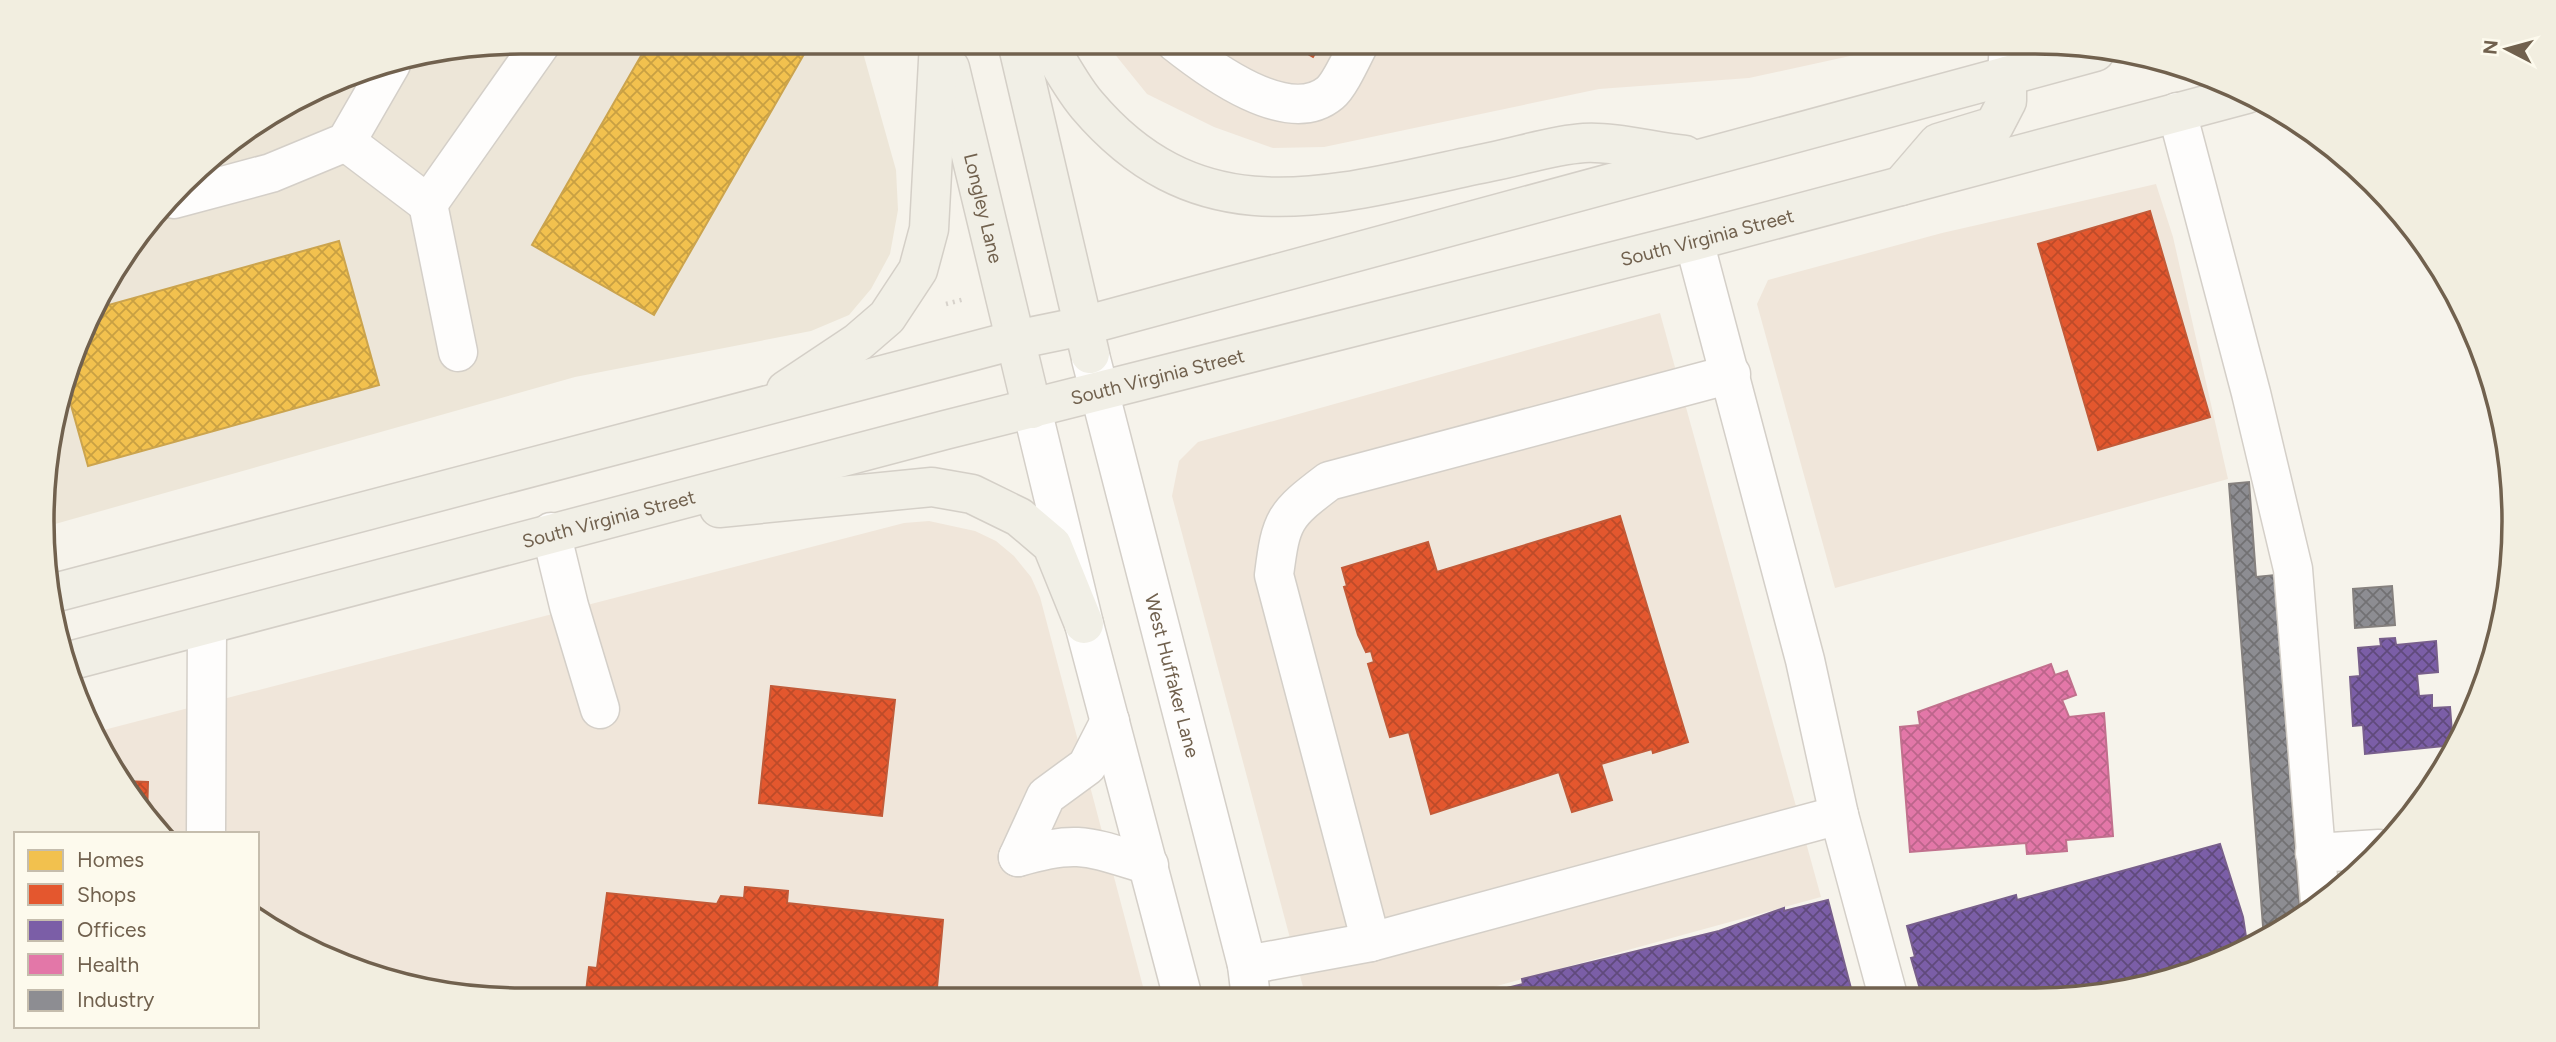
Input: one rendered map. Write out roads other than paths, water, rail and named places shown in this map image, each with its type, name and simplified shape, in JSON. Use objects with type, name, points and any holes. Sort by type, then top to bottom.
[{"type":"main road","points":[[761,407],[868,334],[887,317],[918,270],[929,229],[940,54]]},
{"type":"main road","name":"Longley Lane","points":[[944,54],[1019,356]]},
{"type":"main road","points":[[1020,54],[1086,340]]},
{"type":"main road","points":[[1054,54],[1085,103],[1117,138],[1161,171],[1209,188],[1258,197],[1306,198],[1585,143],[1704,158]]},
{"type":"main road","points":[[60,591],[761,407],[1019,356],[1086,340],[1704,158],[2008,59],[2060,55]]},
{"type":"main road","points":[[1900,186],[1938,144],[1994,126],[2007,101],[2008,59]]},
{"type":"main road","name":"South Virginia Street","points":[[75,659],[551,532],[1694,241],[2232,98]]},
{"type":"main road","points":[[1019,356],[1032,409]]},
{"type":"main road","points":[[598,520],[932,487],[972,494],[1019,517],[1052,545],[1084,624]]},
{"type":"street","points":[[428,204],[534,54]]},
{"type":"street","points":[[1191,54],[1270,101],[1304,105],[1331,93],[1353,54]]},
{"type":"street","points":[[207,178],[271,173],[346,142],[385,75]]},
{"type":"street","points":[[2177,113],[2251,393],[2293,569],[2319,891]]},
{"type":"street","points":[[346,142],[428,204],[458,352]]},
{"type":"street","points":[[1694,241],[1805,660],[1839,815],[1886,988]]},
{"type":"street","name":"West Huffaker Lane","points":[[1086,340],[1249,982]]},
{"type":"street","points":[[1371,942],[1274,575],[1279,538],[1292,510],[1329,481],[1731,374]]},
{"type":"street","points":[[1032,409],[1084,624],[1180,988]]},
{"type":"street","points":[[551,532],[569,606],[600,709]]},
{"type":"street","points":[[206,832],[207,626]]},
{"type":"street","points":[[1110,722],[1087,766],[1046,796],[1018,857],[1055,846],[1082,845],[1149,865]]},
{"type":"street","points":[[1249,982],[1371,942],[1839,815]]},
{"type":"street","points":[[2315,853],[2366,850]]}]
